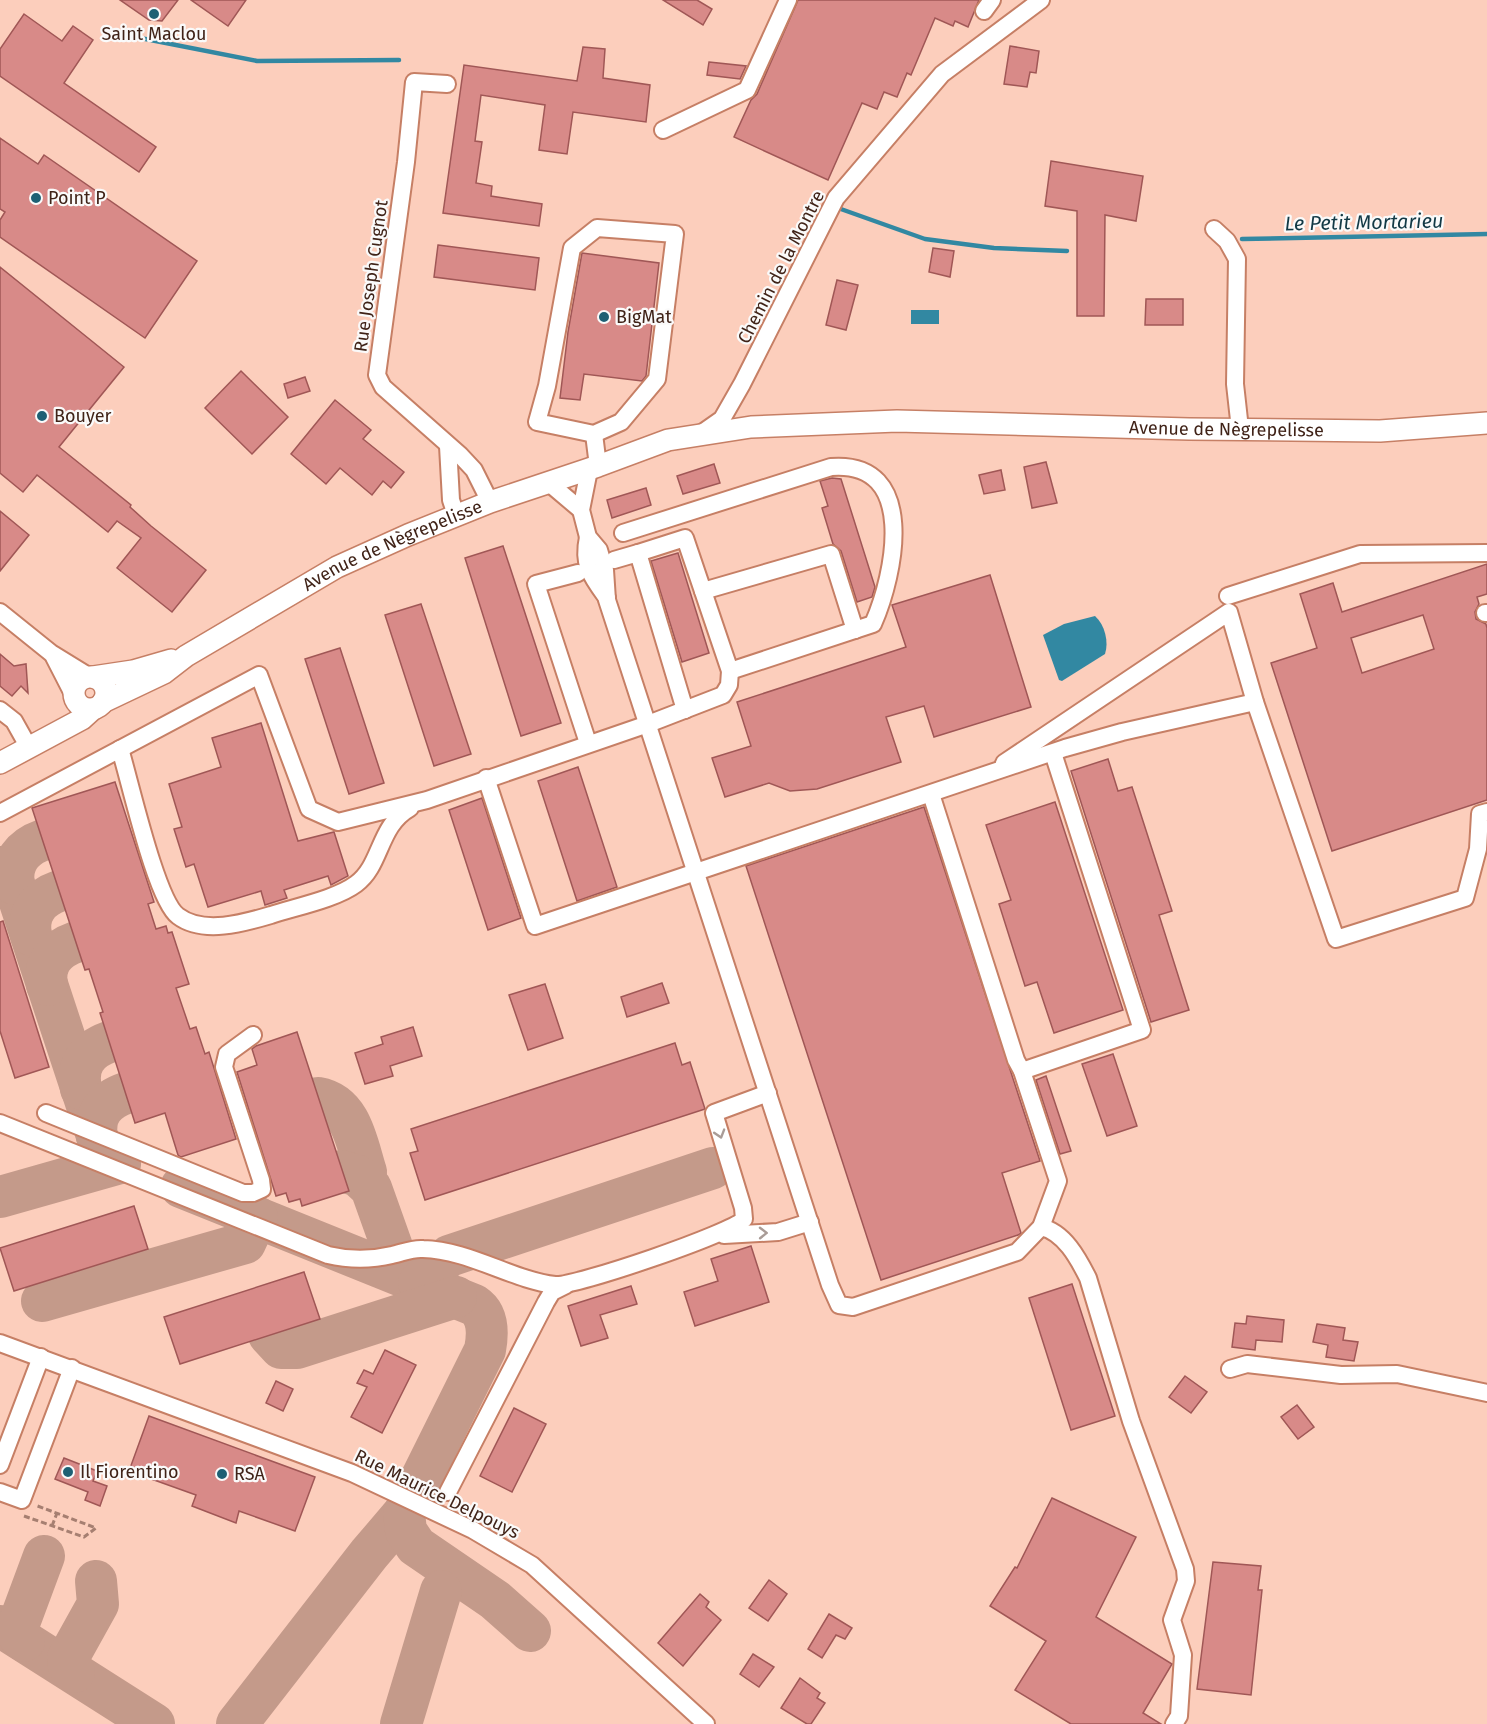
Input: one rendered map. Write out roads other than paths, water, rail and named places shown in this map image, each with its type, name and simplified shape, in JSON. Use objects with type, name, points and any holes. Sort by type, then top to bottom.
[{"type":"main road","name":"Avenue de Nègrepelisse","points":[[0,763],[82,719],[98,706],[164,673],[186,656],[337,567],[456,515],[600,466],[668,440],[751,427],[897,421],[1380,431],[1487,423]]},
{"type":"main road","name":"Avenue de Nègrepelisse","points":[[600,466],[746,437],[965,424]]},
{"type":"main road","name":"Avenue de Nègrepelisse","points":[[91,677],[133,671],[186,656]]},
{"type":"main road","points":[[58,730],[68,717],[74,697],[80,680],[91,677],[105,687],[98,706],[82,708],[74,697]]},
{"type":"street","points":[[663,130],[747,90],[788,0]]},
{"type":"street","name":"Chemin de la Montre","points":[[699,434],[714,427],[722,419],[836,198],[942,74],[1041,0]]},
{"type":"street","name":"Rue Joseph Cugnot","points":[[447,84],[414,82],[406,162],[377,375],[383,387],[474,470],[490,502]]},
{"type":"street","points":[[597,228],[675,234],[657,380],[621,422],[594,434],[537,422],[547,386],[572,248],[597,228]]},
{"type":"street","points":[[1214,229],[1227,241],[1237,259],[1235,384],[1240,429]]},
{"type":"street","name":"Chemin de la Montre","points":[[742,384],[739,413],[745,423],[751,427]]},
{"type":"street","points":[[581,510],[600,466],[594,434]]},
{"type":"street","points":[[447,446],[451,500],[456,515]]},
{"type":"street","points":[[623,533],[831,466],[847,465],[874,478],[890,502],[893,557],[885,597],[873,624],[730,671]]},
{"type":"street","points":[[549,483],[581,510],[588,537],[584,554],[590,574],[607,600],[839,1305],[853,1306],[1017,1252],[1041,1227],[1058,1181],[1022,1071],[1016,1060],[931,794]]},
{"type":"street","points":[[120,749],[163,895],[178,916],[195,923],[217,926],[246,923],[356,884],[370,866],[391,822],[399,814],[427,800],[486,778],[648,724],[723,695],[729,685],[730,671],[678,516]]},
{"type":"street","points":[[614,560],[686,538]]},
{"type":"street","points":[[638,553],[685,710]]},
{"type":"street","points":[[1228,596],[1360,554],[1487,553]]},
{"type":"street","points":[[703,591],[831,554],[855,630]]},
{"type":"street","points":[[578,573],[536,584],[588,743]]},
{"type":"street","points":[[0,612],[51,653],[91,677]]},
{"type":"street","points":[[983,777],[1229,612],[1255,702],[1336,939],[1465,898],[1478,849],[1480,814],[1487,812]]},
{"type":"street","points":[[51,653],[74,697]]},
{"type":"street","points":[[0,813],[259,675],[309,809],[338,822],[427,800]]},
{"type":"street","points":[[486,778],[535,926],[1053,753],[1122,732],[1255,702]]},
{"type":"street","points":[[1,712],[14,721],[28,746]]},
{"type":"street","points":[[1022,1071],[1142,1030],[1053,753]]},
{"type":"street","points":[[46,1113],[243,1192],[257,1192],[262,1189],[261,1180],[224,1067],[227,1053],[253,1035]]},
{"type":"street","points":[[448,1492],[552,1293],[570,1284],[714,1236],[744,1219],[714,1113],[768,1093]]},
{"type":"street","points":[[0,1123],[328,1255],[345,1259],[372,1258],[423,1249],[484,1262],[548,1284],[570,1284]]},
{"type":"street","points":[[714,1236],[778,1232],[810,1222]]},
{"type":"street","points":[[1041,1227],[1052,1229],[1078,1258],[1088,1278],[1131,1421],[1185,1569],[1186,1581],[1172,1620],[1183,1654],[1179,1716],[1174,1724]]},
{"type":"street","name":"Rue Maurice Delpouys","points":[[0,1343],[363,1477],[473,1530],[532,1564],[706,1724]]},
{"type":"street","points":[[0,1465],[40,1357]]},
{"type":"street","points":[[1230,1369],[1247,1364],[1341,1375],[1397,1374],[1487,1393]]},
{"type":"street","points":[[0,1492],[20,1507],[72,1368]]},
{"type":"water","points":[[911,310],[939,310],[939,324],[911,324]]},
{"type":"water","points":[[1095,616],[1105,634],[1107,644],[1105,654],[1062,681],[1059,680],[1043,635],[1064,624]]},
{"type":"waterway","name":"Le Petit Mortarieu","points":[[125,35],[257,61],[399,60]]},
{"type":"waterway","name":"Le Petit Mortarieu","points":[[838,208],[925,239],[994,248],[1067,251]]},
{"type":"waterway","name":"Le Petit Mortarieu","points":[[1242,239],[1487,234]]},
{"type":"place","name":"Saint Maclou","points":[[154,14]]},
{"type":"place","name":"Point P","points":[[36,198]]},
{"type":"place","name":"BigMat","points":[[604,317]]},
{"type":"place","name":"Bouyer","points":[[42,416]]},
{"type":"place","name":"Il Fiorentino","points":[[68,1472]]},
{"type":"place","name":"RSA","points":[[222,1474]]}]
